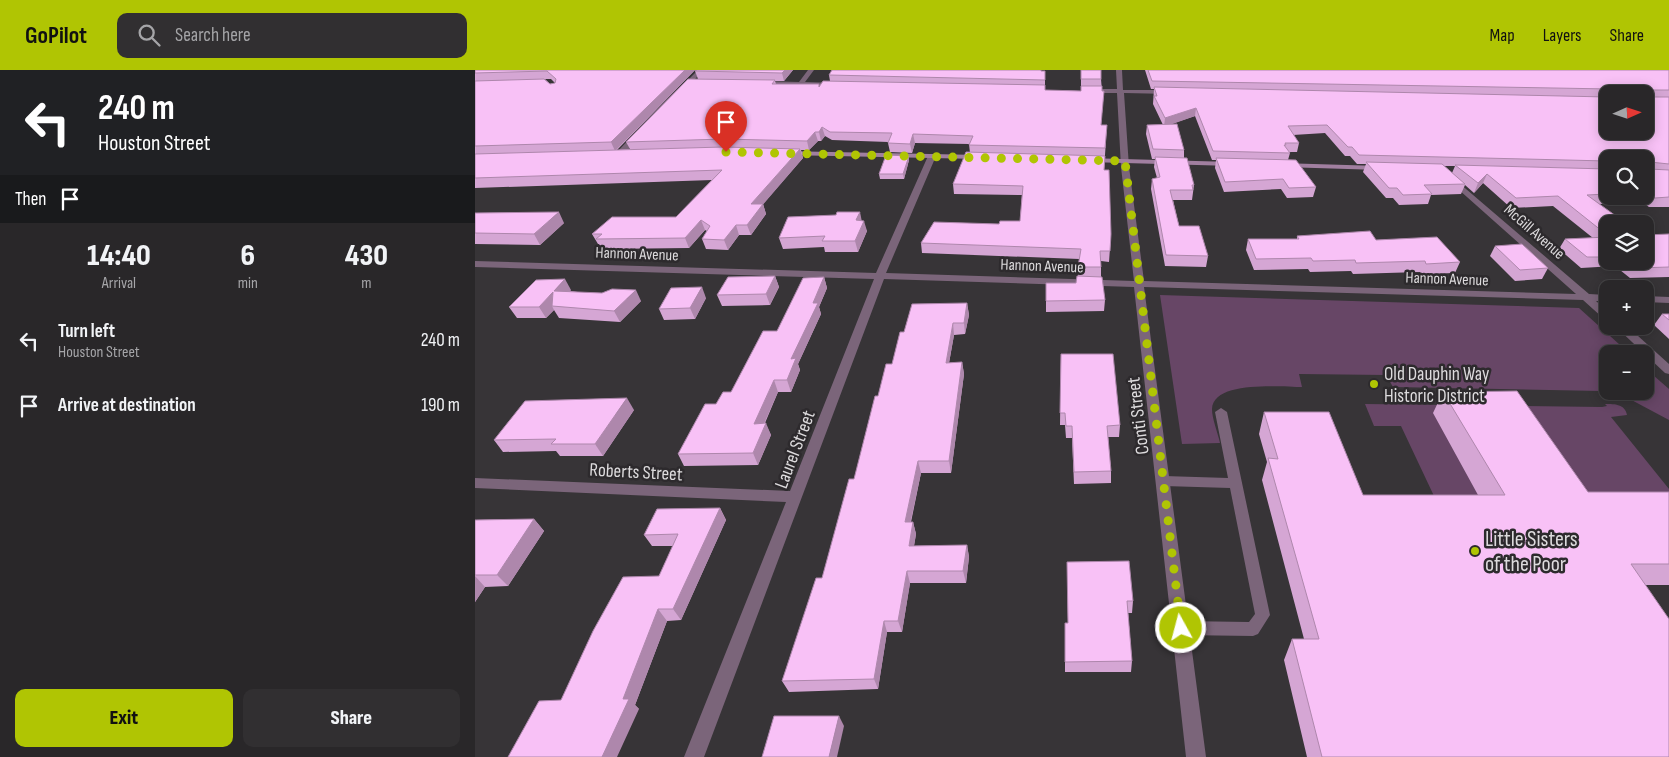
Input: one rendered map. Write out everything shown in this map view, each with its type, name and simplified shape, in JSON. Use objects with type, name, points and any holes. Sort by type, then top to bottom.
[{"type":"street","points":[[676,96],[701,70]]},
{"type":"street","points":[[801,84],[811,70]]},
{"type":"street","name":"Conti Street","points":[[1119,70],[1122,92],[1125,161],[1196,757]]},
{"type":"street","points":[[688,83],[701,83]]},
{"type":"street","points":[[751,83],[848,86]]},
{"type":"street","points":[[1079,91],[1174,92]]},
{"type":"street","points":[[619,155],[643,130]]},
{"type":"street","points":[[774,153],[990,157]]},
{"type":"street","points":[[609,155],[628,154]]},
{"type":"street","name":"Laurel Street","points":[[694,757],[880,276],[933,156]]},
{"type":"street","points":[[1076,160],[1244,164]]},
{"type":"street","points":[[1274,165],[1393,169]]},
{"type":"street","name":"McGill Avenue","points":[[1442,170],[1599,309]]},
{"type":"street","name":"Hannon Avenue","points":[[475,264],[1599,298]]},
{"type":"street","points":[[1654,299],[1669,300]]},
{"type":"street","points":[[1630,335],[1669,370]]},
{"type":"street","name":"Roberts Street","points":[[475,482],[795,497]]},
{"type":"lane","points":[[1181,628],[1253,630],[1263,615],[1221,412]]},
{"type":"lane","points":[[1164,481],[1236,483]]},
{"type":"shaded area","points":[[1160,295],[1579,308],[1599,326],[1599,335],[1609,335],[1620,345],[1599,345],[1599,391],[1393,387],[1386,375],[1299,374],[1302,387],[1250,387],[1224,393],[1215,400],[1212,409],[1220,443],[1182,444]]},
{"type":"shaded area","points":[[1654,376],[1669,389],[1669,420],[1632,400],[1654,400]]},
{"type":"shaded area","points":[[1365,404],[1602,407],[1607,406],[1605,404],[1619,405],[1626,411],[1627,415],[1611,417],[1669,489],[1669,514],[1490,517],[1434,496],[1401,426],[1374,426]]},
{"type":"building","points":[[475,70],[685,70],[611,142],[475,146],[475,81],[544,79],[550,84],[555,83],[556,79],[547,71],[475,73]]},
{"type":"building","points":[[785,70],[782,73],[695,71]]},
{"type":"building","points":[[832,70],[1041,70],[1045,71],[1045,80],[829,75]]},
{"type":"building","points":[[1081,70],[1101,70],[1101,79],[1081,79]]},
{"type":"building","points":[[1148,70],[1669,70],[1669,90],[1654,90],[1654,85],[1599,85],[1599,89],[1152,81]]},
{"type":"building","points":[[688,79],[775,80],[772,84],[819,84],[819,87],[823,81],[1045,85],[1045,90],[1081,91],[1081,86],[1102,86],[1102,91],[1104,91],[1101,125],[1107,125],[1105,148],[969,145],[973,136],[913,134],[910,144],[888,143],[892,133],[830,132],[822,127],[819,132],[815,132],[807,141],[723,139],[626,142]]},
{"type":"building","points":[[1154,87],[1599,97],[1599,140],[1654,140],[1654,97],[1669,97],[1669,164],[1654,162],[1654,150],[1599,150],[1599,161],[1359,155],[1352,147],[1348,147],[1327,125],[1288,126],[1299,143],[1285,143],[1286,145],[1284,145],[1290,153],[1213,151],[1196,108],[1165,118],[1154,96],[1157,96]]},
{"type":"building","points":[[1177,124],[1184,150],[1153,149],[1147,125]]},
{"type":"building","points":[[723,147],[800,149],[751,204],[763,204],[747,225],[736,225],[724,240],[702,239],[710,226],[701,220],[685,238],[596,239],[602,234],[592,234],[612,217],[676,217],[722,170],[475,178],[475,154]]},
{"type":"building","points":[[966,152],[1105,156],[1104,170],[1109,170],[1111,234],[1110,251],[1100,251],[1101,267],[1078,267],[1081,249],[921,243],[934,222],[999,224],[1000,221],[1020,221],[1023,186],[953,184]]},
{"type":"building","points":[[886,155],[909,156],[903,174],[879,174]]},
{"type":"building","points":[[1155,157],[1187,158],[1194,185],[1192,185],[1193,190],[1170,190],[1179,226],[1199,226],[1208,256],[1166,255],[1152,179],[1160,177]]},
{"type":"building","points":[[1216,158],[1296,160],[1316,187],[1289,188],[1283,179],[1225,182]]},
{"type":"building","points":[[1366,162],[1442,164],[1465,184],[1424,185],[1432,194],[1403,195],[1397,188],[1389,188]]},
{"type":"building","points":[[1455,165],[1599,169],[1599,194],[1587,195],[1615,215],[1599,215],[1599,229],[1558,196],[1516,198],[1487,174],[1478,183]]},
{"type":"building","points":[[1654,169],[1669,170],[1669,197],[1655,198]]},
{"type":"building","points":[[559,212],[534,234],[475,233],[475,213]]},
{"type":"building","points":[[837,212],[860,212],[856,220],[864,221],[855,241],[822,241],[825,236],[779,238],[788,217],[836,215]]},
{"type":"building","points":[[1370,231],[1376,240],[1437,237],[1460,262],[1426,264],[1425,261],[1356,263],[1355,260],[1313,261],[1311,258],[1256,259],[1248,239],[1299,239],[1297,236]]},
{"type":"building","points":[[1669,234],[1669,267],[1654,267],[1654,235]]},
{"type":"building","points":[[1599,237],[1599,257],[1587,257],[1565,239]]},
{"type":"building","points":[[1522,244],[1548,268],[1520,270],[1495,246]]},
{"type":"building","points":[[775,276],[766,294],[717,295],[728,277]]},
{"type":"building","points":[[1077,276],[1102,277],[1105,300],[1046,301],[1046,283],[1076,283]]},
{"type":"building","points":[[824,277],[813,303],[818,303],[791,359],[796,358],[787,380],[774,380],[754,424],[766,423],[753,453],[678,454],[705,404],[716,404],[723,392],[731,392],[763,331],[777,331],[803,278]]},
{"type":"building","points":[[565,279],[554,291],[602,293],[612,289],[636,290],[614,311],[552,306],[553,292],[539,307],[509,307],[536,280]]},
{"type":"building","points":[[702,287],[690,308],[659,309],[671,288]]},
{"type":"building","points":[[967,303],[964,323],[953,323],[946,363],[962,362],[949,461],[918,461],[905,522],[913,522],[909,546],[967,545],[963,571],[907,571],[898,621],[884,621],[874,679],[782,681],[816,578],[822,578],[849,479],[854,479],[875,396],[878,396],[886,364],[892,364],[900,332],[904,332],[912,304]]},
{"type":"building","points":[[1662,314],[1669,314],[1669,320]]},
{"type":"building","points":[[1061,354],[1113,354],[1120,425],[1107,426],[1111,471],[1074,472],[1072,426],[1066,426],[1065,413],[1060,413]]},
{"type":"building","name":"Little Sisters of the Poor","points":[[1517,391],[1588,492],[1669,492],[1669,564],[1631,564],[1669,619],[1669,757],[1322,757],[1292,639],[1319,639],[1268,458],[1278,459],[1264,412],[1329,412],[1363,495],[1505,495],[1443,392]]},
{"type":"building","points":[[627,398],[595,444],[551,444],[556,439],[494,440],[525,401]]},
{"type":"building","points":[[720,508],[673,609],[658,609],[623,699],[629,699],[602,757],[508,757],[539,701],[561,700],[593,631],[623,577],[659,576],[678,534],[644,535],[657,509]]},
{"type":"building","points":[[534,519],[497,575],[475,575],[475,520]]},
{"type":"building","points":[[1129,561],[1133,601],[1127,601],[1132,661],[1065,662],[1065,623],[1068,623],[1067,562]]},
{"type":"building","points":[[774,716],[839,716],[829,757],[762,757]]},
{"type":"place","name":"Old Dauphin Way Historic District","points":[[1374,384]]},
{"type":"place","name":"Little Sisters of the Poor","points":[[1475,551]]},
{"type":"route","points":[[726,152],[1125,161],[1181,628]]}]
